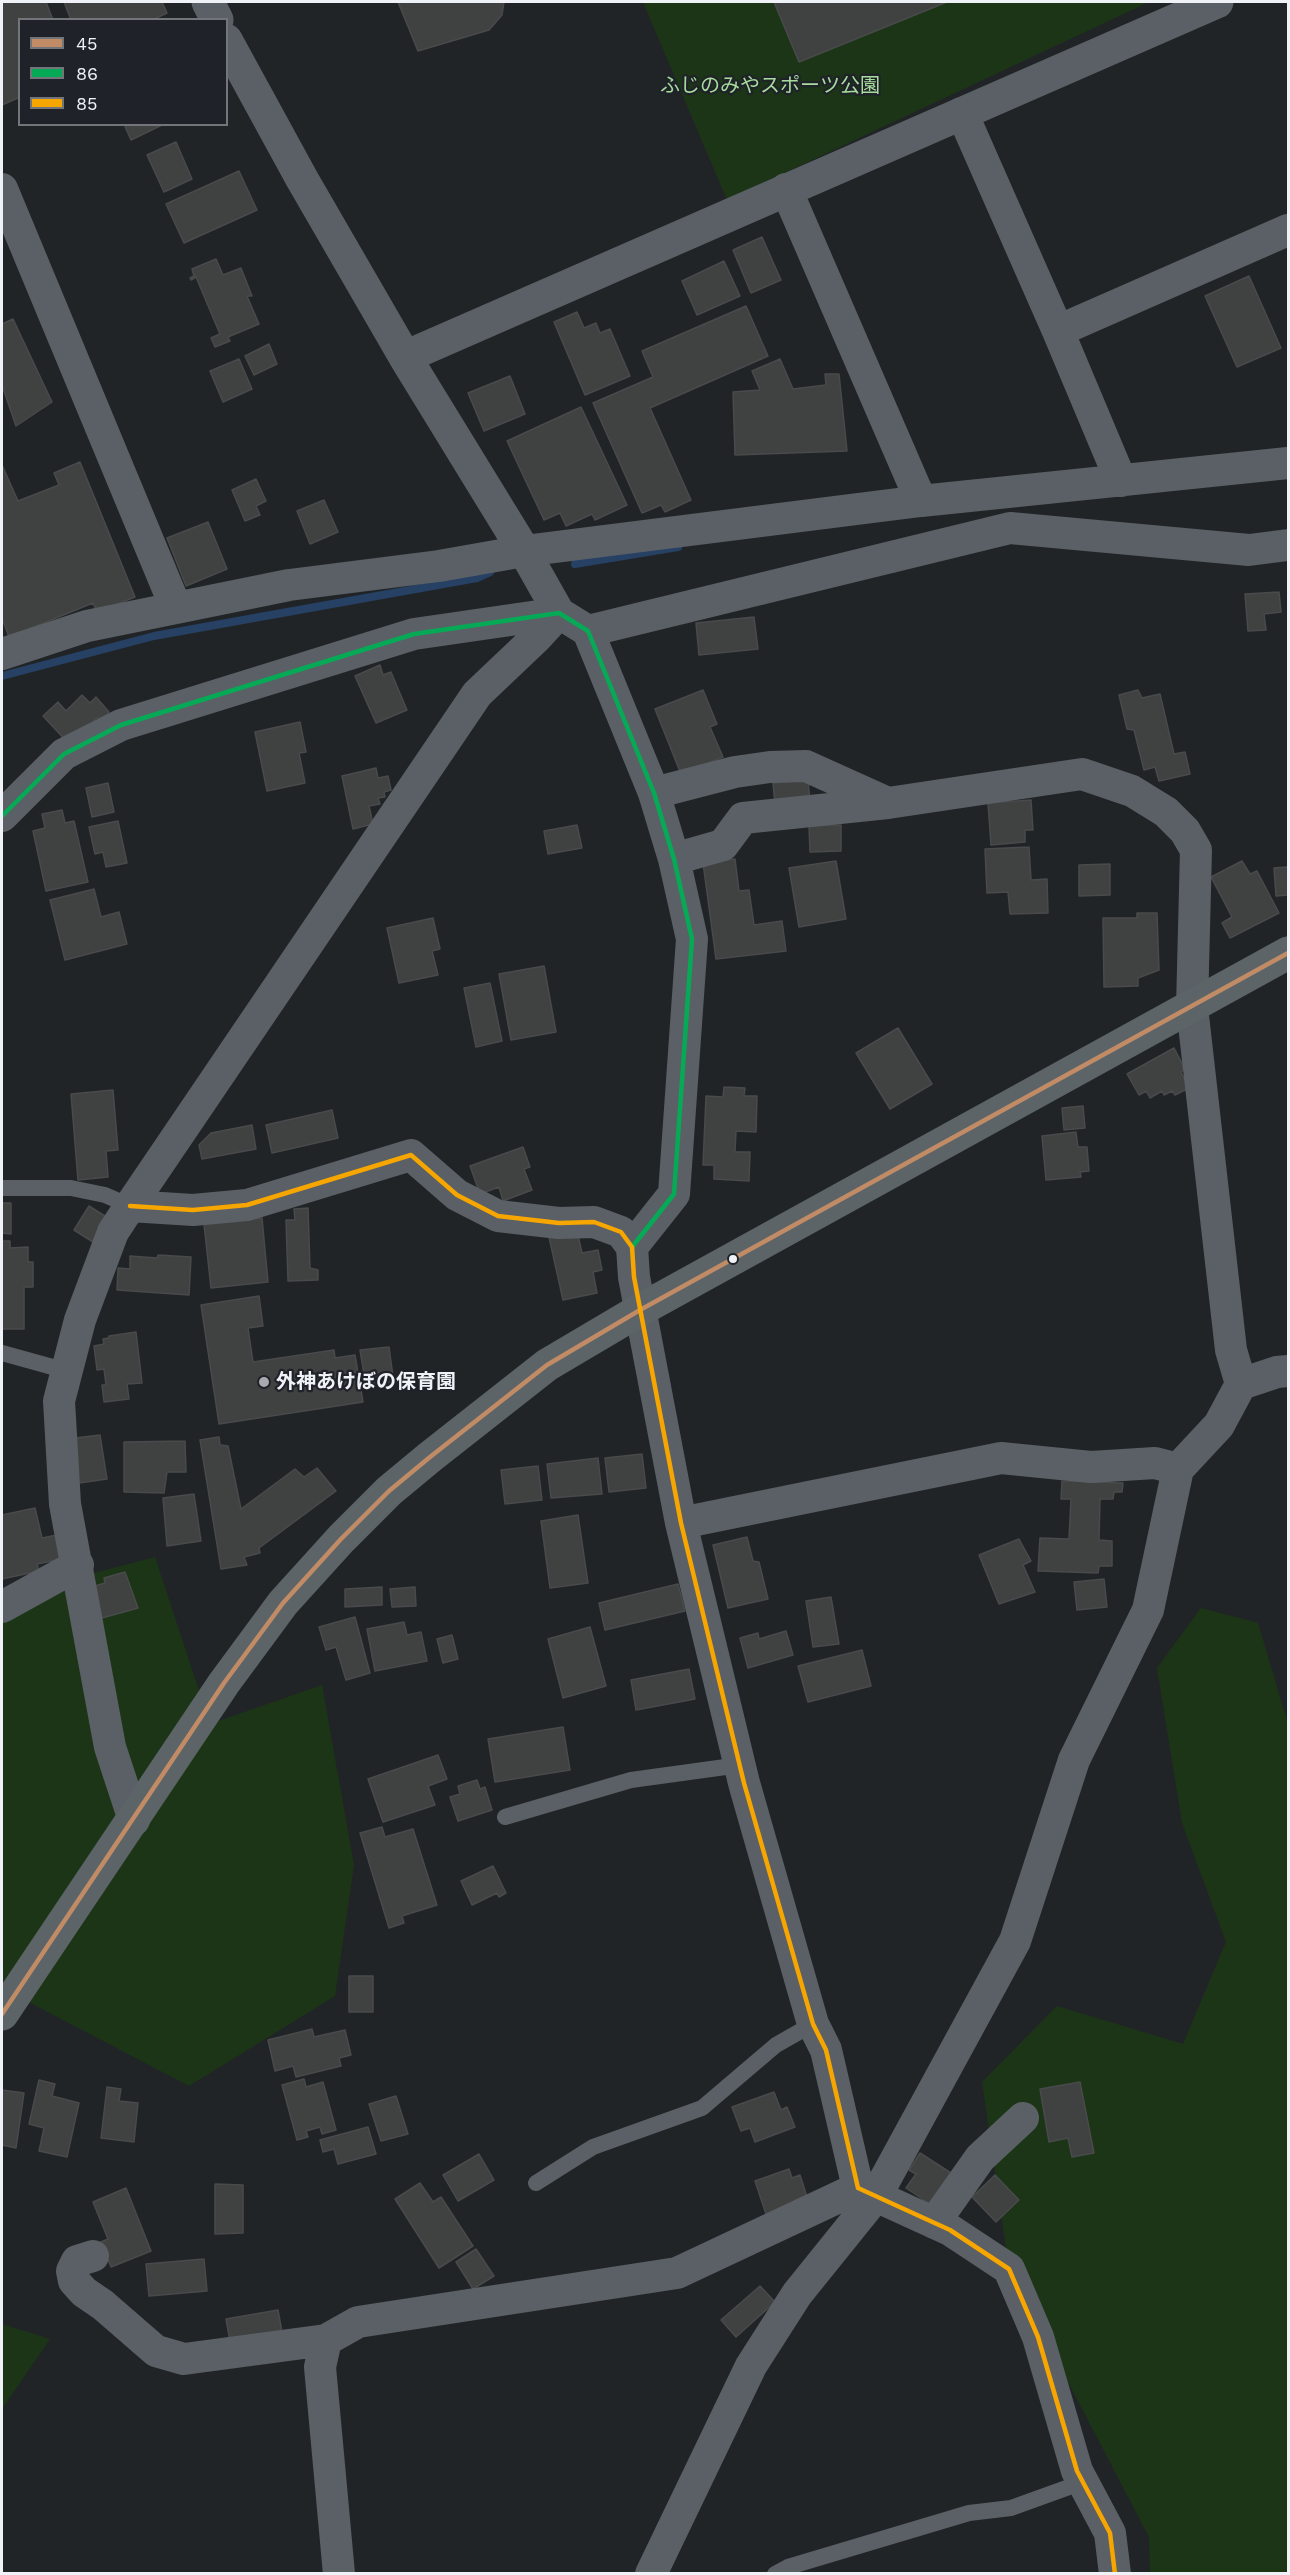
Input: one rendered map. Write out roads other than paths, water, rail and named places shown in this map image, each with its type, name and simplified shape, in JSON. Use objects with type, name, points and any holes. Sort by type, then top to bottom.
[{"type":"main road","points":[[2,2014],[224,1683],[283,1603],[340,1539],[390,1491],[547,1365],[640,1310],[1288,953]]},
{"type":"street","points":[[208,2],[216,18]]},
{"type":"street","points":[[405,357],[1217,2]]},
{"type":"street","points":[[228,44],[302,179],[405,357],[524,551],[559,613],[588,631],[654,793],[674,859],[692,939],[674,1194],[632,1247]]},
{"type":"street","points":[[962,113],[1058,331],[1120,481]]},
{"type":"street","points":[[2,189],[176,608]]},
{"type":"street","points":[[786,189],[921,501]]},
{"type":"street","points":[[1058,331],[1288,230]]},
{"type":"street","points":[[2,654],[87,626],[289,585],[439,566],[524,551],[921,501],[1288,463]]},
{"type":"street","points":[[588,631],[1010,528],[1249,550],[1288,545]]},
{"type":"street","points":[[2,816],[64,754],[121,724],[414,634],[559,613]]},
{"type":"street","points":[[134,1820],[110,1746],[65,1504],[59,1401],[80,1320],[113,1232],[130,1206],[477,694],[559,613]]},
{"type":"street","points":[[654,793],[735,772],[806,766],[888,803]]},
{"type":"street","points":[[674,859],[723,845],[743,818],[888,803],[1082,774],[1132,791],[1166,812],[1185,831],[1196,850],[1192,1007],[1231,1350],[1241,1384]]},
{"type":"street","points":[[130,1206],[193,1210],[247,1205],[411,1155],[457,1195],[498,1216],[560,1223],[594,1222],[621,1232],[632,1247],[633,1277],[681,1523],[740,1765],[769,1877],[813,2024],[826,2050],[867,2192]]},
{"type":"street","points":[[651,2574],[751,2366],[867,2192],[1015,1941],[1074,1760],[1148,1610],[1178,1469],[1219,1425],[1241,1384],[1288,1371]]},
{"type":"street","points":[[681,1523],[1001,1458],[1091,1467],[1155,1463],[1178,1469]]},
{"type":"street","points":[[2,1607],[78,1565]]},
{"type":"street","points":[[934,2223],[980,2157],[1023,2118]]},
{"type":"street","points":[[93,2256],[77,2261],[72,2271],[74,2281],[84,2292],[103,2305],[156,2351],[184,2359],[326,2340],[358,2322],[677,2273],[867,2192],[950,2230],[1009,2269],[1038,2337],[1077,2471],[1110,2533],[1115,2574]]},
{"type":"street","points":[[326,2340],[321,2367],[339,2574]]},
{"type":"lane","points":[[2,1188],[71,1188],[105,1195],[130,1206]]},
{"type":"lane","points":[[2,1353],[67,1371]]},
{"type":"lane","points":[[505,1817],[631,1780],[740,1765]]},
{"type":"lane","points":[[536,2183],[592,2147],[702,2108],[776,2045],[813,2024]]},
{"type":"lane","points":[[774,2574],[969,2513],[1011,2508],[1083,2482]]},
{"type":"waterway","points":[[575,564],[678,547]]},
{"type":"waterway","points":[[2,676],[154,636],[477,578],[490,572]]},
{"type":"place","name":"外神あけぼの保育園","points":[[264,1382]]},
{"type":"park label","name":"ふじのみやスポーツ公園","points":[[770,86]]}]
